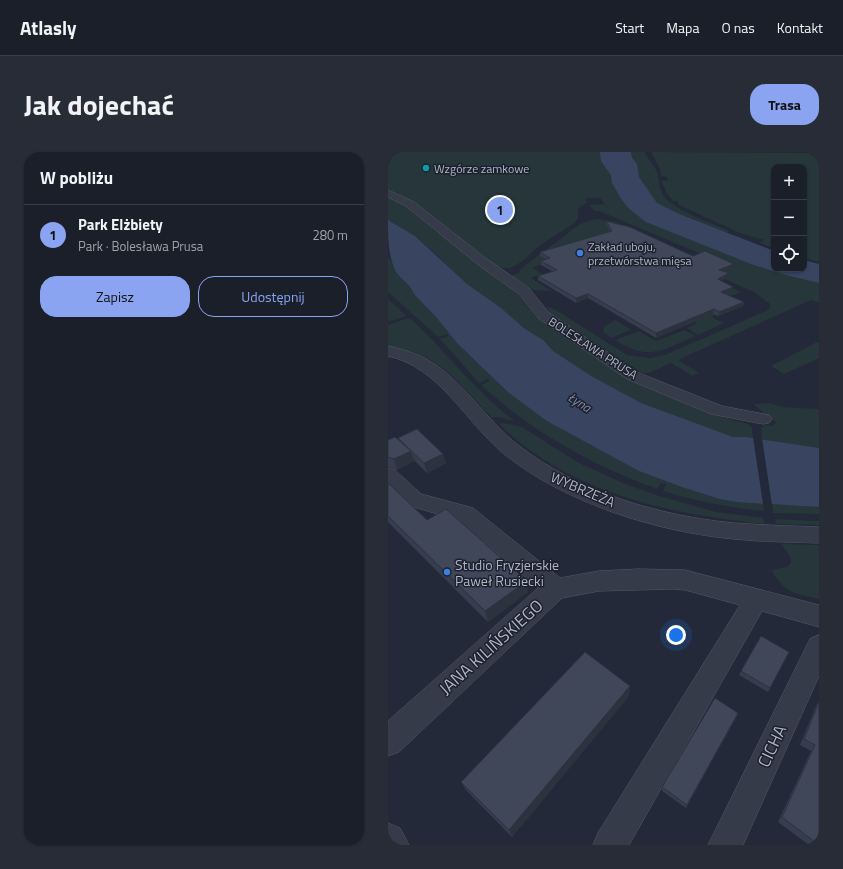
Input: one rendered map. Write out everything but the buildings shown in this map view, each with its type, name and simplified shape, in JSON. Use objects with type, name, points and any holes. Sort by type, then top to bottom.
[{"type":"street","name":"BOLESŁAWA PRUSA","points":[[388,193],[398,197],[421,212],[480,260],[524,290],[542,315],[632,376],[717,410],[763,419]]},
{"type":"street","name":"WYBRZEŻA","points":[[388,351],[409,356],[429,367],[440,376],[506,445],[521,458],[547,474],[573,487],[630,508],[690,524],[733,530],[819,535]]},
{"type":"street","points":[[388,475],[414,500],[465,514],[556,589]]},
{"type":"street","name":"JANA KILIŃSKIEGO","points":[[388,741],[556,589],[580,584],[610,581],[664,579],[685,580],[701,583],[819,616]]},
{"type":"street","points":[[610,845],[751,609]]},
{"type":"street","name":"CICHA","points":[[725,845],[819,647]]},
{"type":"street","points":[[388,840],[392,845]]},
{"type":"shaded area","points":[[388,152],[606,152],[617,180],[771,267],[771,272],[788,272],[819,279],[819,303],[811,300],[678,360],[699,373],[693,376],[671,363],[649,373],[642,373],[550,313],[546,306],[556,310],[627,355],[650,358],[665,355],[766,311],[770,308],[770,304],[756,293],[718,276],[701,254],[599,211],[594,211],[589,205],[605,204],[600,198],[585,198],[587,203],[578,208],[578,218],[575,223],[539,246],[518,264],[510,268],[492,264],[471,249],[424,210],[388,190]]},
{"type":"shaded area","points":[[628,152],[645,152],[656,170],[662,193],[676,206],[694,216],[730,231],[725,233],[771,250],[694,227],[648,198],[638,181],[638,173],[630,158],[632,154]]},
{"type":"shaded area","points":[[651,152],[819,153],[819,262],[807,259],[807,164],[771,164],[771,247],[760,243],[764,240],[740,233],[677,204],[679,203],[677,201],[673,201],[667,194],[661,181],[668,181],[667,177],[661,176],[661,171]]},
{"type":"shaded area","points":[[388,196],[405,205],[438,233],[444,235],[515,291],[536,317],[626,379],[707,413],[748,424],[752,428],[753,439],[762,440],[761,428],[765,425],[773,426],[776,422],[754,405],[755,404],[769,403],[782,407],[819,409],[819,452],[801,453],[647,423],[467,287],[438,256],[415,236],[388,220]]},
{"type":"shaded area","points":[[599,219],[615,222],[671,247],[541,256],[550,262],[532,268],[542,274],[531,278],[552,291],[561,292],[534,290],[511,276],[520,272],[519,271],[529,262],[577,226]]},
{"type":"shaded area","points":[[388,258],[434,297],[819,494],[819,514],[773,513],[772,503],[763,502],[764,511],[751,510],[675,495],[663,491],[666,484],[661,483],[657,489],[609,469],[564,446],[521,418],[481,385],[490,381],[488,379],[479,383],[440,339],[448,336],[447,334],[438,337],[388,292]]},
{"type":"shaded area","points":[[718,280],[741,292],[734,295],[727,295],[714,314],[715,315],[711,317],[724,323],[698,335],[687,328],[697,323],[695,321]]},
{"type":"shaded area","points":[[388,299],[407,316],[388,322]]},
{"type":"shaded area","points":[[408,318],[411,319],[424,332],[474,385],[515,421],[496,417],[492,418],[458,382],[435,363],[406,350],[388,346],[388,325]]},
{"type":"shaded area","points":[[615,320],[630,330],[611,338],[603,332],[604,327]]},
{"type":"shaded area","points":[[684,330],[696,336],[656,352],[637,351],[615,340],[639,331],[656,341]]},
{"type":"shaded area","points":[[817,342],[819,343],[819,358],[784,374],[771,366]]},
{"type":"shaded area","points":[[503,423],[522,427],[579,463],[623,483],[656,495],[716,512],[763,518],[764,524],[728,520],[657,506],[622,496],[588,483],[556,467],[526,448],[499,424]]},
{"type":"shaded area","points":[[775,519],[819,521],[819,525],[776,524]]},
{"type":"shaded area","points":[[781,544],[819,545],[819,599],[797,594],[786,588],[776,578],[771,570],[786,567],[791,563],[789,555]]},
{"type":"water","points":[[600,152],[631,152],[632,158],[637,164],[639,177],[657,203],[679,214],[771,250],[771,270],[751,264],[646,222],[628,208],[612,183],[611,175],[601,161]]},
{"type":"water","name":"Łyna","points":[[388,220],[415,236],[467,284],[501,308],[525,329],[543,340],[553,351],[591,376],[641,403],[733,437],[746,437],[819,448],[819,507],[737,502],[720,499],[682,487],[639,471],[547,421],[509,393],[457,343],[396,272],[393,266],[388,241]]},
{"type":"water","points":[[807,261],[819,264],[819,283],[776,272],[807,272]]},
{"type":"pier","points":[[753,437],[762,438],[772,505],[763,504]]},
{"type":"place","name":"Wzgórze zamkowe","points":[[426,168]]},
{"type":"place","name":"Park Elżbiety","points":[[500,210]]},
{"type":"place","name":"Zakład uboju, przetwórstwa mięsa","points":[[580,253]]},
{"type":"place","name":"Studio Fryzjerskie Paweł Rusiecki","points":[[447,572]]}]
